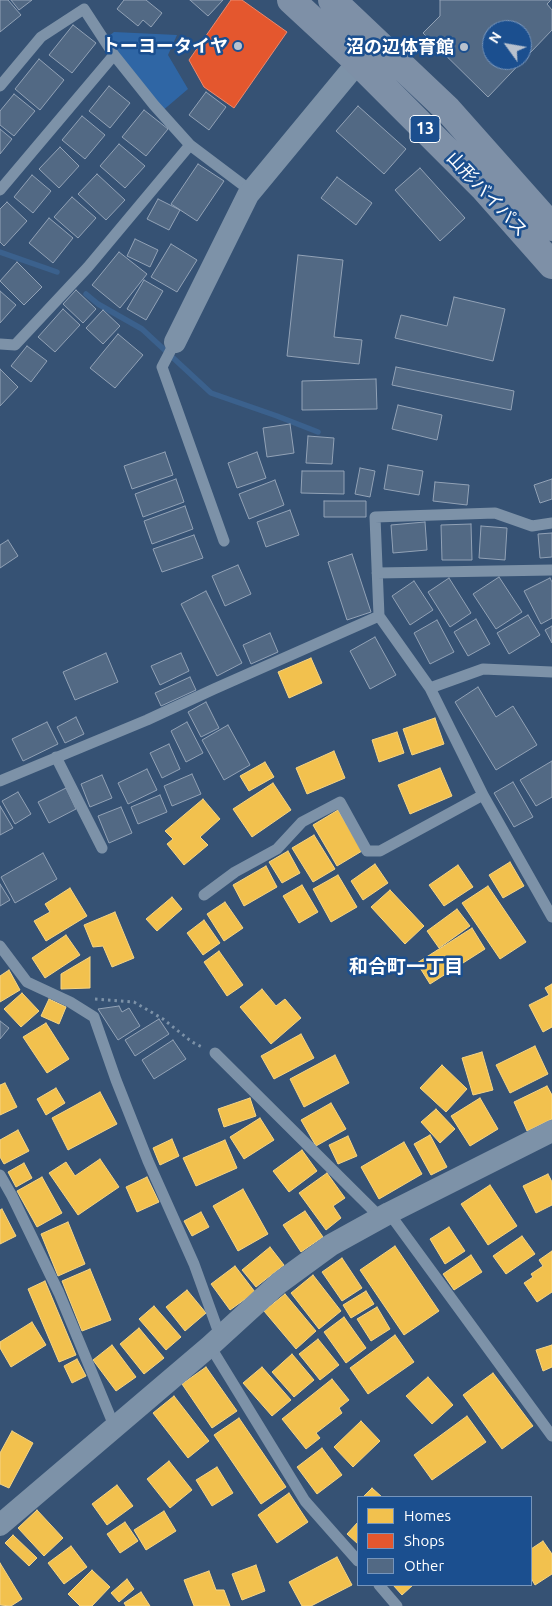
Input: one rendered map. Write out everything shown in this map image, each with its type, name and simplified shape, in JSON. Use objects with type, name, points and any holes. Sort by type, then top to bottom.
[{"type":"highway","name":"山形バイパス","points":[[290,0],[358,62],[483,187],[552,265]]},
{"type":"highway","name":"山形バイパス","points":[[332,0],[448,110],[552,227]]},
{"type":"street","points":[[175,342],[251,191],[358,62]]},
{"type":"street","points":[[0,1525],[115,1428],[279,1283],[331,1245],[385,1215],[552,1131]]},
{"type":"lane","points":[[0,86],[41,36],[84,9],[114,54],[154,105],[190,145],[251,191]]},
{"type":"lane","points":[[0,190],[114,54]]},
{"type":"lane","points":[[0,344],[15,344],[88,267],[190,145]]},
{"type":"lane","points":[[175,342],[162,367],[224,541]]},
{"type":"lane","points":[[552,523],[532,526],[495,513],[374,517],[379,616],[430,688],[483,795],[552,917]]},
{"type":"lane","points":[[377,573],[552,570]]},
{"type":"lane","points":[[0,781],[147,720],[379,616]]},
{"type":"lane","points":[[430,688],[483,669],[552,672]]},
{"type":"lane","points":[[56,757],[102,848]]},
{"type":"lane","points":[[204,895],[235,872],[277,849],[302,822],[340,802],[367,851],[380,851],[483,795]]},
{"type":"lane","points":[[0,946],[27,982],[62,998],[94,1017],[116,1080],[148,1161],[194,1264],[215,1341],[305,1501],[357,1560]]},
{"type":"lane","points":[[215,1053],[385,1215],[552,1436]]},
{"type":"lane","points":[[0,1175],[59,1293],[115,1428]]},
{"type":"lane","points":[[380,1586],[397,1606]]},
{"type":"path","points":[[62,998],[134,1002],[163,1018],[192,1042],[215,1053]]},
{"type":"shaded area","points":[[114,32],[177,35],[168,55],[188,89],[161,112],[104,40]]},
{"type":"building: Homes","points":[[311,658],[322,683],[289,698],[278,672]]},
{"type":"building: Homes","points":[[435,718],[444,744],[412,755],[403,729]]},
{"type":"building: Homes","points":[[397,732],[404,753],[379,762],[372,740]]},
{"type":"building: Homes","points":[[334,751],[345,778],[307,794],[296,768]]},
{"type":"building: Homes","points":[[265,762],[274,777],[249,791],[240,776]]},
{"type":"building: Homes","points":[[440,768],[452,796],[410,814],[398,785]]},
{"type":"building: Homes","points":[[273,783],[291,810],[252,837],[233,809]]},
{"type":"building: Homes","points":[[203,799],[220,819],[200,837],[208,845],[184,865],[167,844],[173,839],[165,831]]},
{"type":"building: Homes","points":[[338,810],[362,851],[337,866],[313,825]]},
{"type":"building: Homes","points":[[314,835],[335,869],[313,882],[292,848]]},
{"type":"building: Homes","points":[[288,851],[300,873],[282,883],[269,862]]},
{"type":"building: Homes","points":[[510,862],[524,886],[503,898],[489,875]]},
{"type":"building: Homes","points":[[375,864],[388,883],[363,900],[351,881]]},
{"type":"building: Homes","points":[[458,865],[473,887],[444,906],[429,885]]},
{"type":"building: Homes","points":[[266,866],[277,887],[244,906],[233,885]]},
{"type":"building: Homes","points":[[338,875],[357,907],[331,922],[313,889]]},
{"type":"building: Homes","points":[[302,885],[318,912],[299,923],[283,896]]},
{"type":"building: Homes","points":[[488,886],[526,942],[500,959],[462,903]]},
{"type":"building: Homes","points":[[70,888],[87,916],[46,941],[34,921],[50,912],[45,904]]},
{"type":"building: Homes","points":[[390,890],[424,926],[405,944],[371,907]]},
{"type":"building: Homes","points":[[172,897],[182,909],[157,931],[146,919]]},
{"type":"building: Homes","points":[[225,902],[243,928],[224,941],[207,914]]},
{"type":"building: Homes","points":[[457,909],[470,926],[439,948],[427,931]]},
{"type":"building: Homes","points":[[115,912],[134,958],[112,967],[103,946],[93,947],[84,925]]},
{"type":"building: Homes","points":[[204,920],[220,943],[203,955],[187,933]]},
{"type":"building: Homes","points":[[472,928],[485,949],[430,984],[417,963]]},
{"type":"building: Homes","points":[[66,935],[80,955],[45,978],[32,958]]},
{"type":"building: Homes","points":[[219,951],[243,985],[227,996],[204,962]]},
{"type":"building: Homes","points":[[90,957],[90,988],[61,989],[61,974]]},
{"type":"building: Homes","points":[[9,970],[20,990],[0,1002],[0,976]]},
{"type":"building: Homes","points":[[552,984],[552,1027],[543,1032],[529,1005],[549,995],[545,988]]},
{"type":"building: Homes","points":[[262,989],[276,1006],[285,999],[301,1018],[271,1044],[240,1007]]},
{"type":"building: Homes","points":[[22,993],[39,1011],[21,1027],[4,1009]]},
{"type":"building: Homes","points":[[49,999],[66,1007],[59,1024],[41,1016]]},
{"type":"building: Homes","points":[[46,1023],[69,1059],[47,1073],[23,1037]]},
{"type":"building: Homes","points":[[301,1034],[314,1058],[274,1079],[261,1056]]},
{"type":"building: Homes","points":[[535,1046],[548,1074],[510,1093],[496,1065]]},
{"type":"building: Homes","points":[[482,1052],[493,1090],[473,1095],[462,1058]]},
{"type":"building: Homes","points":[[335,1055],[349,1083],[304,1107],[290,1079]]},
{"type":"building: Homes","points":[[442,1065],[467,1089],[446,1112],[420,1088]]},
{"type":"building: Homes","points":[[5,1083],[17,1107],[0,1115],[0,1085]]},
{"type":"building: Homes","points":[[547,1086],[552,1095],[552,1119],[527,1131],[514,1102]]},
{"type":"building: Homes","points":[[56,1088],[65,1103],[46,1115],[37,1099]]},
{"type":"building: Homes","points":[[100,1092],[117,1124],[68,1150],[52,1118]]},
{"type":"building: Homes","points":[[250,1098],[256,1116],[224,1127],[218,1109]]},
{"type":"building: Homes","points":[[480,1098],[498,1129],[470,1146],[451,1116]]},
{"type":"building: Homes","points":[[331,1103],[346,1129],[316,1146],[301,1120]]},
{"type":"building: Homes","points":[[436,1109],[455,1129],[440,1143],[421,1122]]},
{"type":"building: Homes","points":[[260,1118],[274,1140],[244,1159],[230,1137]]},
{"type":"building: Homes","points":[[18,1130],[29,1151],[4,1164],[0,1157],[0,1140]]},
{"type":"building: Homes","points":[[430,1135],[447,1167],[431,1175],[414,1144]]},
{"type":"building: Homes","points":[[348,1136],[357,1156],[338,1164],[329,1145]]},
{"type":"building: Homes","points":[[172,1139],[179,1156],[160,1165],[153,1148]]},
{"type":"building: Homes","points":[[225,1140],[237,1168],[196,1186],[183,1158]]},
{"type":"building: Homes","points":[[404,1142],[422,1174],[379,1199],[361,1167]]},
{"type":"building: Homes","points":[[302,1150],[317,1171],[289,1192],[273,1171]]},
{"type":"building: Homes","points":[[100,1159],[119,1187],[78,1215],[49,1173],[66,1162],[75,1176]]},
{"type":"building: Homes","points":[[24,1163],[32,1178],[16,1187],[8,1172]]},
{"type":"building: Homes","points":[[327,1173],[345,1198],[333,1206],[341,1218],[326,1230],[299,1193]]},
{"type":"building: Homes","points":[[548,1174],[552,1182],[552,1205],[536,1213],[523,1186]]},
{"type":"building: Homes","points":[[42,1177],[62,1213],[37,1227],[17,1191]]},
{"type":"building: Homes","points":[[147,1177],[159,1202],[137,1212],[126,1187]]},
{"type":"building: Homes","points":[[490,1185],[517,1226],[488,1245],[461,1204]]},
{"type":"building: Homes","points":[[243,1189],[268,1234],[238,1251],[213,1206]]},
{"type":"building: Homes","points":[[2,1209],[16,1236],[0,1244],[0,1210]]},
{"type":"building: Homes","points":[[305,1211],[323,1237],[301,1252],[283,1225]]},
{"type":"building: Homes","points":[[201,1212],[209,1227],[192,1236],[184,1221]]},
{"type":"building: Homes","points":[[68,1222],[85,1264],[58,1276],[41,1234]]},
{"type":"building: Homes","points":[[449,1227],[465,1251],[445,1264],[430,1239]]},
{"type":"building: Homes","points":[[522,1236],[535,1254],[506,1274],[493,1256]]},
{"type":"building: Homes","points":[[395,1246],[439,1311],[404,1335],[360,1270]]},
{"type":"building: Homes","points":[[270,1247],[284,1265],[256,1287],[242,1270]]},
{"type":"building: Homes","points":[[552,1251],[552,1292],[537,1302],[524,1283],[533,1277],[531,1274],[543,1266],[539,1260]]},
{"type":"building: Homes","points":[[471,1255],[482,1272],[454,1290],[443,1274]]},
{"type":"building: Homes","points":[[342,1258],[362,1288],[342,1301],[322,1272]]},
{"type":"building: Homes","points":[[235,1266],[255,1292],[230,1310],[211,1284]]},
{"type":"building: Homes","points":[[90,1269],[111,1320],[82,1331],[62,1281]]},
{"type":"building: Homes","points":[[313,1275],[341,1311],[319,1329],[291,1293]]},
{"type":"building: Homes","points":[[45,1281],[76,1355],[59,1362],[28,1289]]},
{"type":"building: Homes","points":[[187,1290],[206,1313],[185,1331],[166,1307]]},
{"type":"building: Homes","points":[[366,1291],[374,1304],[351,1318],[343,1305]]},
{"type":"building: Homes","points":[[285,1294],[316,1331],[296,1349],[264,1311]]},
{"type":"building: Homes","points":[[154,1306],[181,1337],[166,1350],[139,1319]]},
{"type":"building: Homes","points":[[377,1307],[390,1329],[371,1341],[357,1319]]},
{"type":"building: Homes","points":[[344,1317],[366,1348],[346,1363],[324,1332]]},
{"type":"building: Homes","points":[[32,1322],[46,1345],[11,1367],[0,1348],[0,1342]]},
{"type":"building: Homes","points":[[139,1328],[164,1358],[144,1374],[120,1344]]},
{"type":"building: Homes","points":[[395,1335],[414,1362],[368,1394],[350,1368]]},
{"type":"building: Homes","points":[[318,1339],[339,1365],[320,1380],[299,1354]]},
{"type":"building: Homes","points":[[112,1345],[136,1377],[116,1391],[93,1360]]},
{"type":"building: Homes","points":[[552,1345],[552,1367],[543,1371],[536,1350]]},
{"type":"building: Homes","points":[[292,1354],[314,1380],[294,1397],[272,1372]]},
{"type":"building: Homes","points":[[77,1359],[86,1376],[72,1383],[64,1366]]},
{"type":"building: Homes","points":[[206,1367],[237,1411],[212,1428],[182,1384]]},
{"type":"building: Homes","points":[[262,1367],[291,1400],[272,1416],[243,1383]]},
{"type":"building: Homes","points":[[493,1373],[533,1426],[502,1449],[463,1395]]},
{"type":"building: Homes","points":[[428,1377],[453,1405],[432,1424],[406,1396]]},
{"type":"building: Homes","points":[[332,1379],[349,1400],[339,1408],[342,1413],[316,1433],[320,1438],[306,1449],[282,1419]]},
{"type":"building: Homes","points":[[174,1396],[209,1441],[188,1458],[153,1413]]},
{"type":"building: Homes","points":[[467,1416],[486,1442],[432,1480],[414,1455]]},
{"type":"building: Homes","points":[[239,1418],[286,1487],[261,1504],[214,1435]]},
{"type":"building: Homes","points":[[361,1421],[380,1441],[353,1467],[334,1447]]},
{"type":"building: Homes","points":[[12,1431],[33,1443],[9,1488],[0,1484],[0,1453]]},
{"type":"building: Homes","points":[[322,1448],[342,1475],[317,1494],[297,1467]]},
{"type":"building: Homes","points":[[169,1461],[192,1490],[170,1508],[147,1479]]},
{"type":"building: Homes","points":[[217,1467],[233,1493],[212,1506],[196,1480]]},
{"type":"building: Homes","points":[[117,1485],[133,1506],[107,1525],[92,1504]]},
{"type":"building: Homes","points":[[372,1488],[381,1496],[364,1496]]},
{"type":"building: Homes","points":[[289,1493],[308,1522],[277,1543],[258,1515]]},
{"type":"building: Homes","points":[[37,1510],[63,1538],[44,1556],[18,1528]]},
{"type":"building: Homes","points":[[164,1511],[176,1531],[146,1550],[134,1530]]},
{"type":"building: Homes","points":[[125,1522],[138,1541],[120,1553],[107,1534]]},
{"type":"building: Homes","points":[[357,1523],[357,1543],[347,1534]]},
{"type":"building: Homes","points":[[13,1535],[37,1558],[29,1566],[5,1543]]},
{"type":"building: Homes","points":[[543,1541],[552,1554],[552,1574],[535,1585],[532,1580],[532,1548]]},
{"type":"building: Homes","points":[[71,1546],[87,1567],[64,1584],[48,1563]]},
{"type":"building: Homes","points":[[337,1557],[352,1585],[311,1606],[302,1606],[289,1582]]},
{"type":"building: Homes","points":[[0,1563],[22,1599],[11,1606],[0,1605]]},
{"type":"building: Homes","points":[[256,1565],[265,1591],[242,1600],[232,1574]]},
{"type":"building: Homes","points":[[92,1570],[110,1587],[92,1606],[80,1606],[68,1594]]},
{"type":"building: Homes","points":[[209,1571],[216,1590],[224,1590],[230,1606],[194,1606],[184,1580]]},
{"type":"building: Homes","points":[[127,1579],[134,1589],[119,1602],[111,1593]]},
{"type":"building: Homes","points":[[394,1586],[412,1586],[402,1595]]},
{"type":"building: Homes","points":[[141,1592],[150,1606],[126,1606],[124,1603]]},
{"type":"building: Shops","name":"トーヨータイヤ","points":[[231,0],[242,0],[287,32],[234,108],[204,87],[189,60]]},
{"type":"building: Other","points":[[0,0],[8,0],[21,15],[0,32]]},
{"type":"building: Other","points":[[11,0],[32,0],[19,10]]},
{"type":"building: Other","points":[[124,0],[146,0],[162,13],[151,27],[143,20],[138,26],[117,9]]},
{"type":"building: Other","points":[[190,0],[223,0],[208,16]]},
{"type":"building: Other","name":"沼の辺体育館","points":[[440,0],[551,0],[547,4],[552,10],[552,30],[532,51],[532,20],[482,20],[482,70],[514,70],[488,97],[423,33],[440,16]]},
{"type":"building: Other","points":[[73,25],[96,43],[72,73],[49,55]]},
{"type":"building: Other","points":[[39,59],[64,80],[40,110],[15,89]]},
{"type":"building: Other","points":[[109,86],[130,103],[110,128],[89,111]]},
{"type":"building: Other","points":[[206,92],[226,107],[209,130],[189,115]]},
{"type":"building: Other","points":[[14,94],[35,111],[14,136],[0,125],[0,111]]},
{"type":"building: Other","points":[[358,106],[406,149],[384,174],[336,131]]},
{"type":"building: Other","points":[[144,110],[168,129],[146,156],[122,137]]},
{"type":"building: Other","points":[[82,116],[105,135],[85,159],[62,140]]},
{"type":"building: Other","points":[[0,129],[12,139],[0,154]]},
{"type":"building: Other","points":[[119,144],[145,166],[125,188],[100,166]]},
{"type":"building: Other","points":[[60,147],[79,166],[59,188],[39,169]]},
{"type":"building: Other","points":[[198,164],[224,181],[197,221],[171,204]]},
{"type":"building: Other","points":[[420,168],[465,218],[440,241],[395,190]]},
{"type":"building: Other","points":[[97,174],[125,200],[106,220],[78,194]]},
{"type":"building: Other","points":[[32,175],[51,191],[33,213],[14,197]]},
{"type":"building: Other","points":[[337,177],[372,203],[356,225],[321,198]]},
{"type":"building: Other","points":[[72,197],[96,218],[78,238],[54,217]]},
{"type":"building: Other","points":[[158,199],[180,210],[169,230],[147,219]]},
{"type":"building: Other","points":[[7,202],[27,221],[4,246],[0,242],[0,209]]},
{"type":"building: Other","points":[[49,218],[73,238],[53,263],[29,243]]},
{"type":"building: Other","points":[[135,239],[158,250],[150,267],[127,256]]},
{"type":"building: Other","points":[[171,244],[197,260],[177,292],[151,277]]},
{"type":"building: Other","points":[[119,252],[147,274],[120,308],[92,285]]},
{"type":"building: Other","points":[[298,255],[343,260],[334,337],[362,340],[359,364],[287,356]]},
{"type":"building: Other","points":[[17,262],[42,287],[24,305],[0,281]]},
{"type":"building: Other","points":[[144,280],[163,291],[146,320],[127,309]]},
{"type":"building: Other","points":[[76,290],[96,309],[83,323],[63,304]]},
{"type":"building: Other","points":[[0,291],[16,305],[0,323]]},
{"type":"building: Other","points":[[454,297],[505,309],[493,361],[395,338],[401,315],[447,326]]},
{"type":"building: Other","points":[[63,309],[80,325],[55,352],[38,337]]},
{"type":"building: Other","points":[[103,310],[120,326],[103,344],[86,328]]},
{"type":"building: Other","points":[[118,334],[143,355],[115,388],[90,368]]},
{"type":"building: Other","points":[[27,346],[47,361],[31,382],[11,366]]},
{"type":"building: Other","points":[[396,367],[514,391],[511,410],[392,385]]},
{"type":"building: Other","points":[[0,369],[18,387],[0,406]]},
{"type":"building: Other","points":[[376,379],[377,409],[302,410],[302,381]]},
{"type":"building: Other","points":[[398,405],[442,415],[437,440],[392,429]]},
{"type":"building: Other","points":[[290,424],[294,453],[267,457],[263,428]]},
{"type":"building: Other","points":[[308,436],[334,438],[332,464],[306,463]]},
{"type":"building: Other","points":[[165,452],[173,475],[132,489],[124,466]]},
{"type":"building: Other","points":[[257,452],[266,478],[237,488],[228,463]]},
{"type":"building: Other","points":[[388,465],[423,471],[419,495],[384,489]]},
{"type":"building: Other","points":[[360,468],[375,471],[370,497],[355,494]]},
{"type":"building: Other","points":[[302,471],[344,471],[344,494],[301,493]]},
{"type":"building: Other","points":[[176,479],[184,502],[143,517],[135,494]]},
{"type":"building: Other","points":[[552,479],[552,499],[540,503],[534,485]]},
{"type":"building: Other","points":[[275,480],[284,505],[249,519],[239,494]]},
{"type":"building: Other","points":[[435,482],[469,485],[467,505],[433,501]]},
{"type":"building: Other","points":[[324,501],[366,501],[366,517],[324,517]]},
{"type":"building: Other","points":[[185,506],[193,529],[152,544],[144,521]]},
{"type":"building: Other","points":[[290,510],[299,535],[266,547],[257,522]]},
{"type":"building: Other","points":[[425,522],[427,550],[393,553],[391,525]]},
{"type":"building: Other","points":[[471,524],[472,560],[442,560],[441,525]]},
{"type":"building: Other","points":[[481,526],[507,528],[505,560],[479,558]]},
{"type":"building: Other","points":[[552,533],[552,557],[540,558],[538,534]]},
{"type":"building: Other","points":[[194,535],[203,558],[162,572],[153,549]]},
{"type":"building: Other","points":[[8,540],[18,556],[0,568],[0,545]]},
{"type":"building: Other","points":[[352,554],[371,612],[347,620],[328,562]]},
{"type":"building: Other","points":[[238,565],[251,594],[225,606],[212,576]]},
{"type":"building: Other","points":[[499,577],[522,612],[496,629],[473,594]]},
{"type":"building: Other","points":[[449,578],[471,613],[450,627],[428,592]]},
{"type":"building: Other","points":[[550,578],[552,582],[552,618],[541,624],[524,591]]},
{"type":"building: Other","points":[[414,581],[433,610],[410,625],[392,596]]},
{"type":"building: Other","points":[[206,591],[242,663],[217,676],[181,604]]},
{"type":"building: Other","points":[[528,615],[540,635],[509,654],[497,633]]},
{"type":"building: Other","points":[[476,619],[490,644],[468,656],[454,632]]},
{"type":"building: Other","points":[[437,620],[454,652],[430,664],[414,633]]},
{"type":"building: Other","points":[[552,626],[552,643],[545,630]]},
{"type":"building: Other","points":[[270,633],[278,652],[251,664],[243,645]]},
{"type":"building: Other","points":[[375,637],[396,675],[370,689],[350,651]]},
{"type":"building: Other","points":[[106,653],[118,682],[75,700],[63,672]]},
{"type":"building: Other","points":[[181,653],[189,671],[160,685],[151,666]]},
{"type":"building: Other","points":[[190,677],[196,690],[161,706],[155,693]]},
{"type":"building: Other","points":[[478,687],[496,717],[513,706],[537,745],[496,770],[455,702]]},
{"type":"building: Other","points":[[206,702],[219,728],[201,737],[188,712]]},
{"type":"building: Other","points":[[76,717],[84,734],[65,743],[57,727]]},
{"type":"building: Other","points":[[47,722],[58,744],[23,761],[12,739]]},
{"type":"building: Other","points":[[187,722],[203,753],[186,762],[171,731]]},
{"type":"building: Other","points":[[228,725],[250,765],[224,780],[202,740]]},
{"type":"building: Other","points":[[169,744],[180,769],[162,778],[150,753]]},
{"type":"building: Other","points":[[552,761],[552,797],[536,806],[520,780]]},
{"type":"building: Other","points":[[147,769],[157,790],[128,804],[118,783]]},
{"type":"building: Other","points":[[192,774],[201,794],[172,806],[164,786]]},
{"type":"building: Other","points":[[102,775],[112,798],[90,807],[81,784]]},
{"type":"building: Other","points":[[513,782],[533,817],[514,827],[494,793]]},
{"type":"building: Other","points":[[66,788],[76,809],[49,823],[38,802]]},
{"type":"building: Other","points":[[18,792],[31,814],[15,824],[2,801]]},
{"type":"building: Other","points":[[160,795],[167,812],[138,824],[131,807]]},
{"type":"building: Other","points":[[0,806],[13,828],[0,835]]},
{"type":"building: Other","points":[[121,807],[132,833],[109,843],[98,816]]},
{"type":"building: Other","points":[[43,853],[57,879],[15,903],[1,877]]},
{"type":"building: Other","points":[[0,884],[10,900],[0,906]]},
{"type":"building: Other","points":[[119,1006],[122,1012],[129,1008],[140,1026],[118,1040],[98,1009]]},
{"type":"building: Other","points":[[159,1019],[169,1034],[135,1056],[125,1040]]},
{"type":"building: Other","points":[[0,1021],[9,1028],[0,1039]]},
{"type":"building: Other","points":[[173,1040],[186,1059],[154,1079],[142,1060]]},
{"type":"waterway","points":[[0,252],[57,272]]},
{"type":"waterway","points":[[86,294],[98,304],[142,329],[211,393],[318,432]]},
{"type":"place","name":"トーヨータイヤ","points":[[238,46]]},
{"type":"place","name":"沼の辺体育館","points":[[464,47]]},
{"type":"district","name":"和合町一丁目","points":[[406,967]]}]
